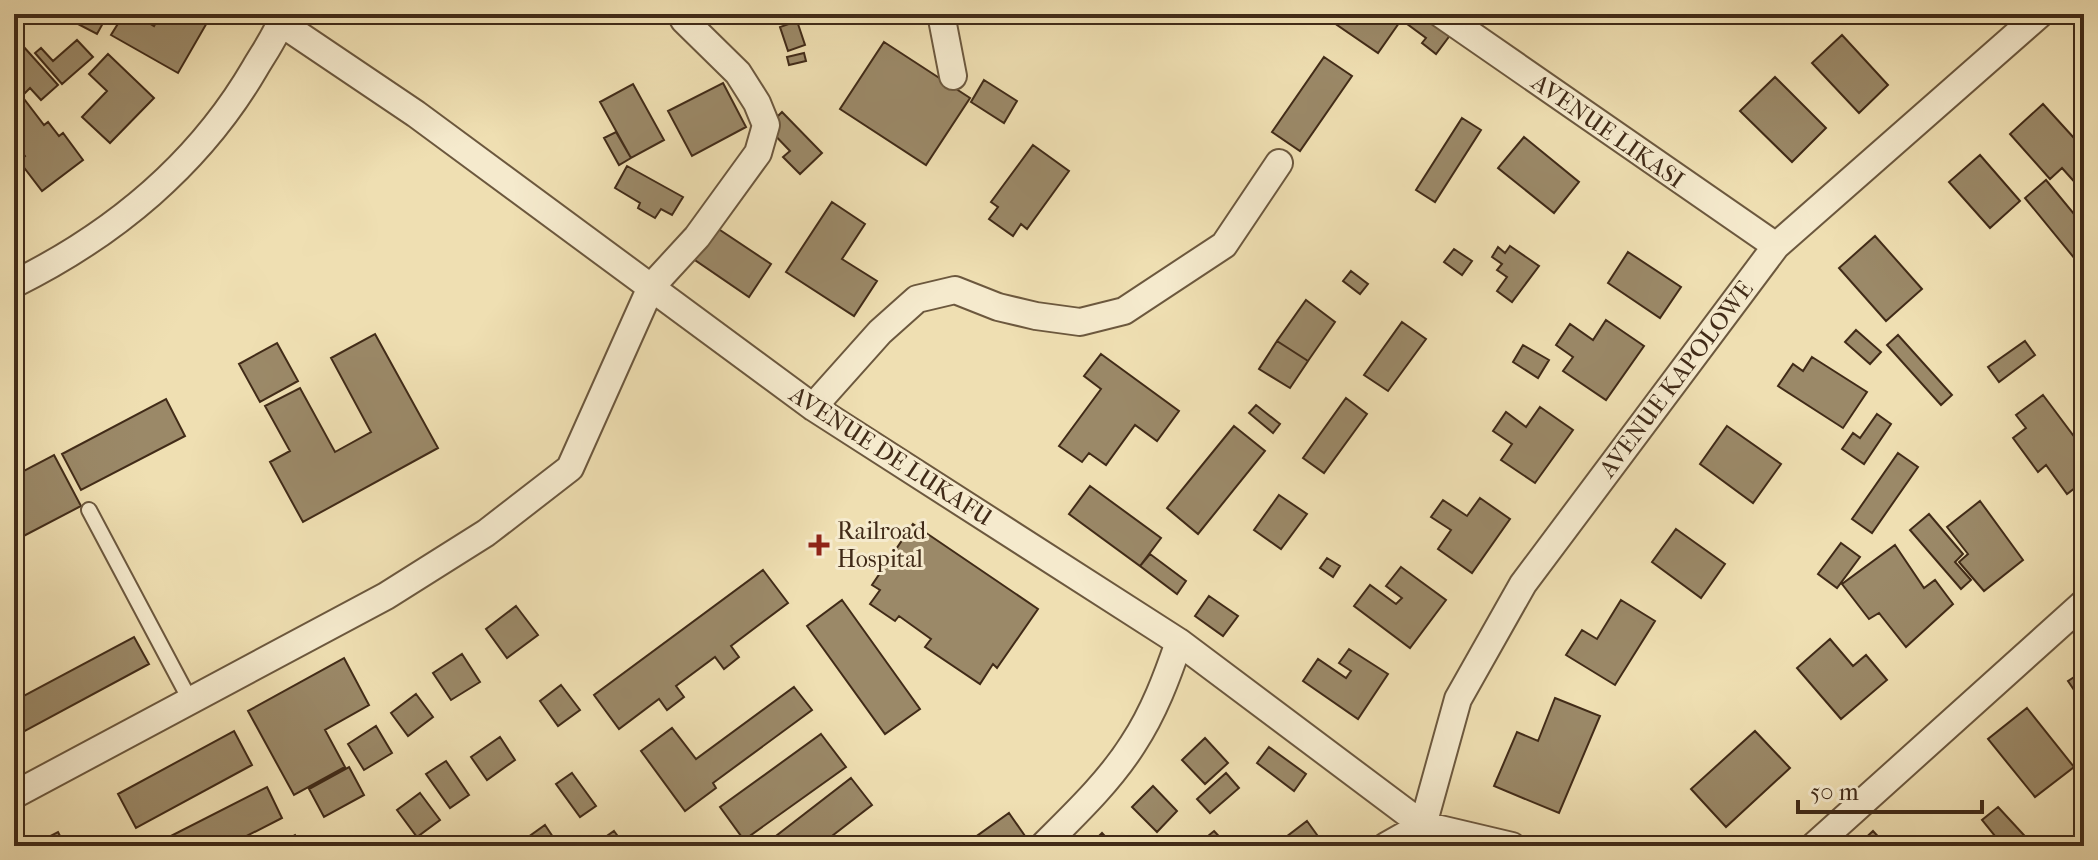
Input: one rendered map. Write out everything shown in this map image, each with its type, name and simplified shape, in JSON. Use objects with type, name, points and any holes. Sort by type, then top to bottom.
[{"type":"street","points":[[14,795],[386,596],[486,533],[570,468],[651,287],[697,237],[758,153],[766,125],[757,103],[738,73],[681,14]]},
{"type":"street","points":[[941,14],[953,76]]},
{"type":"street","name":"AVENUE LIKASI","points":[[1441,14],[1776,246]]},
{"type":"street","name":"AVENUE KAPOLOWE","points":[[1421,835],[1458,699],[1523,584],[1776,246],[2040,14]]},
{"type":"street","points":[[14,284],[67,256],[140,205],[238,97],[282,18]]},
{"type":"street","name":"AVENUE DE LUKAFU","points":[[282,18],[813,407],[1179,642],[1421,835]]},
{"type":"street","points":[[813,407],[880,332],[917,299],[955,290],[998,307],[1080,322],[1124,311],[1224,245],[1279,163]]},
{"type":"street","points":[[1814,846],[2084,603]]},
{"type":"street","points":[[1043,846],[1078,811],[1133,745],[1163,688],[1179,642]]},
{"type":"street","points":[[1386,846],[1421,835],[1512,846]]},
{"type":"lane","points":[[89,510],[190,700]]},
{"type":"building","points":[[80,14],[108,14],[97,34],[76,23]]},
{"type":"building","points":[[124,14],[134,14],[154,26],[161,14],[212,14],[178,73],[111,35]]},
{"type":"building","points":[[1321,14],[1386,14],[1399,23],[1378,53]]},
{"type":"building","points":[[1402,14],[1424,14],[1451,34],[1436,54],[1422,43],[1426,38],[1399,18]]},
{"type":"building","points":[[797,21],[805,45],[788,51],[780,27]]},
{"type":"building","points":[[1842,35],[1888,85],[1859,113],[1812,63]]},
{"type":"building","points":[[14,36],[58,85],[41,100],[30,88],[25,93],[14,81]]},
{"type":"building","points":[[77,40],[93,57],[62,84],[35,53],[41,48],[53,61]]},
{"type":"building","points":[[884,42],[970,98],[926,165],[840,109]]},
{"type":"building","points":[[804,53],[806,61],[789,65],[787,57]]},
{"type":"building","points":[[108,54],[154,98],[110,143],[82,117],[107,91],[89,74]]},
{"type":"building","points":[[1324,57],[1352,76],[1300,151],[1272,132]]},
{"type":"building","points":[[1775,77],[1826,128],[1792,162],[1740,111]]},
{"type":"building","points":[[984,80],[1017,101],[1004,123],[971,102]]},
{"type":"building","points":[[723,83],[746,127],[692,156],[668,111]]},
{"type":"building","points":[[633,84],[664,140],[631,158],[600,102]]},
{"type":"building","points":[[18,91],[44,125],[48,122],[59,136],[63,133],[83,160],[42,191],[19,161],[25,156],[14,142],[14,94]]},
{"type":"building","points":[[2043,104],[2084,149],[2084,182],[2079,187],[2062,168],[2050,179],[2010,134]]},
{"type":"building","points":[[782,112],[822,153],[800,174],[783,157],[790,151],[767,127]]},
{"type":"building","points":[[1462,118],[1481,130],[1435,202],[1416,190]]},
{"type":"building","points":[[616,132],[631,158],[619,165],[604,138]]},
{"type":"building","points":[[1524,137],[1579,182],[1554,213],[1498,168]]},
{"type":"building","points":[[1033,145],[1069,171],[1027,229],[1021,224],[1013,236],[989,219],[998,207],[991,202]]},
{"type":"building","points":[[1980,155],[2020,201],[1990,228],[1949,182]]},
{"type":"building","points":[[627,166],[683,197],[672,215],[661,209],[655,218],[638,208],[640,203],[615,188]]},
{"type":"building","points":[[2046,180],[2084,226],[2084,270],[2025,198]]},
{"type":"building","points":[[832,202],[865,224],[842,259],[877,281],[854,316],[786,272]]},
{"type":"building","points":[[708,222],[771,264],[749,297],[686,254]]},
{"type":"building","points":[[1875,236],[1922,289],[1886,321],[1839,268]]},
{"type":"building","points":[[1510,246],[1539,266],[1512,302],[1497,291],[1507,277],[1497,270],[1502,264],[1492,257],[1498,247],[1505,253]]},
{"type":"building","points":[[1454,249],[1472,261],[1462,275],[1444,262]]},
{"type":"building","points":[[1628,252],[1681,287],[1660,318],[1608,283]]},
{"type":"building","points":[[1351,271],[1368,284],[1360,294],[1343,281]]},
{"type":"building","points":[[1306,300],[1335,322],[1308,361],[1277,341]]},
{"type":"building","points":[[1606,320],[1644,346],[1606,400],[1563,371],[1573,357],[1556,345],[1570,324],[1593,340]]},
{"type":"building","points":[[1402,322],[1426,339],[1388,391],[1364,375]]},
{"type":"building","points":[[1856,330],[1881,352],[1870,364],[1845,342]]},
{"type":"building","points":[[375,334],[438,448],[303,522],[270,462],[290,451],[265,406],[300,388],[335,452],[371,432],[331,358]]},
{"type":"building","points":[[1898,335],[1952,395],[1941,405],[1887,345]]},
{"type":"building","points":[[1277,341],[1308,361],[1290,388],[1259,369]]},
{"type":"building","points":[[2025,341],[2035,355],[1999,382],[1988,367]]},
{"type":"building","points":[[277,343],[298,381],[260,402],[239,364]]},
{"type":"building","points":[[1523,345],[1549,360],[1538,378],[1513,362]]},
{"type":"building","points":[[1101,354],[1179,411],[1157,441],[1135,425],[1106,465],[1089,453],[1082,462],[1059,446],[1101,389],[1084,376]]},
{"type":"building","points":[[1812,357],[1867,392],[1843,428],[1778,386],[1793,364],[1803,371]]},
{"type":"building","points":[[2043,395],[2079,443],[2084,439],[2084,481],[2067,494],[2046,465],[2038,472],[2013,438],[2026,428],[2016,415]]},
{"type":"building","points":[[1346,398],[1367,414],[1324,473],[1303,458]]},
{"type":"building","points":[[166,399],[185,436],[81,490],[62,454]]},
{"type":"building","points":[[1256,405],[1280,424],[1273,433],[1249,413]]},
{"type":"building","points":[[1540,407],[1573,430],[1535,483],[1501,460],[1512,444],[1493,431],[1506,412],[1526,427]]},
{"type":"building","points":[[1877,414],[1891,424],[1864,464],[1842,449],[1853,433],[1860,438]]},
{"type":"building","points":[[1234,426],[1265,451],[1198,534],[1167,508]]},
{"type":"building","points":[[1727,426],[1781,464],[1753,503],[1700,464]]},
{"type":"building","points":[[1898,453],[1918,467],[1872,533],[1852,519]]},
{"type":"building","points":[[54,455],[81,506],[14,541],[14,476]]},
{"type":"building","points":[[1090,486],[1161,538],[1140,566],[1069,514]]},
{"type":"building","points":[[1279,495],[1307,514],[1281,549],[1254,530]]},
{"type":"building","points":[[1480,498],[1510,519],[1472,573],[1438,549],[1451,530],[1431,517],[1443,500],[1467,516]]},
{"type":"building","points":[[1980,501],[2023,560],[1984,591],[1959,562],[1968,554],[1947,527]]},
{"type":"building","points":[[1929,514],[1963,554],[1955,562],[1971,580],[1961,589],[1910,530]]},
{"type":"building","points":[[913,524],[1038,609],[997,668],[993,664],[980,684],[925,647],[931,639],[899,616],[895,621],[870,604],[880,590],[872,585]]},
{"type":"building","points":[[1676,529],[1725,564],[1701,598],[1652,562]]},
{"type":"building","points":[[1841,543],[1860,557],[1837,588],[1818,574]]},
{"type":"building","points":[[1895,545],[1924,588],[1935,580],[1953,604],[1906,647],[1879,613],[1869,619],[1842,584]]},
{"type":"building","points":[[1150,554],[1186,581],[1177,594],[1140,566]]},
{"type":"building","points":[[1327,558],[1340,566],[1333,577],[1320,568]]},
{"type":"building","points":[[1401,567],[1446,600],[1410,648],[1354,606],[1370,585],[1396,604],[1402,598],[1386,586]]},
{"type":"building","points":[[763,570],[788,603],[731,646],[739,657],[724,669],[715,657],[676,686],[684,697],[667,710],[659,699],[619,729],[594,695]]},
{"type":"building","points":[[1209,596],[1238,616],[1223,636],[1195,616]]},
{"type":"building","points":[[842,600],[920,709],[885,734],[807,626]]},
{"type":"building","points":[[1621,600],[1655,621],[1615,685],[1566,655],[1582,630],[1597,639]]},
{"type":"building","points":[[516,606],[538,635],[507,658],[486,629]]},
{"type":"building","points":[[134,637],[149,664],[23,732],[14,714],[14,701]]},
{"type":"building","points":[[1830,639],[1853,666],[1866,655],[1887,680],[1841,719],[1797,668]]},
{"type":"building","points":[[1349,649],[1388,674],[1358,719],[1303,681],[1318,659],[1346,678],[1351,671],[1339,663]]},
{"type":"building","points":[[462,654],[480,682],[451,700],[433,673]]},
{"type":"building","points":[[344,658],[369,705],[325,730],[345,767],[294,795],[248,711]]},
{"type":"building","points":[[2079,674],[2084,688],[2076,693],[2068,681]]},
{"type":"building","points":[[561,685],[580,710],[558,726],[540,701]]},
{"type":"building","points":[[794,687],[812,710],[713,783],[716,788],[685,811],[641,751],[672,728],[696,759]]},
{"type":"building","points":[[416,694],[433,717],[408,736],[391,713]]},
{"type":"building","points":[[1555,698],[1600,716],[1559,813],[1494,786],[1517,732],[1538,741]]},
{"type":"building","points":[[2027,708],[2074,767],[2035,797],[1988,739]]},
{"type":"building","points":[[14,714],[23,732],[14,737]]},
{"type":"building","points":[[376,726],[392,753],[364,770],[348,744]]},
{"type":"building","points":[[234,731],[252,765],[136,828],[118,794]]},
{"type":"building","points":[[1755,731],[1790,768],[1726,827],[1691,789]]},
{"type":"building","points":[[821,734],[846,767],[744,840],[720,807]]},
{"type":"building","points":[[500,737],[515,760],[487,780],[471,757]]},
{"type":"building","points":[[1205,738],[1228,763],[1205,784],[1182,760]]},
{"type":"building","points":[[1269,747],[1306,774],[1294,791],[1257,763]]},
{"type":"building","points":[[446,761],[469,795],[450,808],[426,774]]},
{"type":"building","points":[[349,767],[364,795],[324,817],[309,789]]},
{"type":"building","points":[[572,773],[596,806],[580,817],[556,784]]},
{"type":"building","points":[[1226,773],[1239,788],[1210,813],[1197,799]]},
{"type":"building","points":[[851,778],[872,805],[819,846],[763,846]]},
{"type":"building","points":[[1153,786],[1177,811],[1157,832],[1132,807]]},
{"type":"building","points":[[267,787],[282,818],[227,846],[166,846],[163,840]]},
{"type":"building","points":[[420,793],[440,820],[417,837],[397,810]]},
{"type":"building","points":[[1998,807],[2034,846],[2003,846],[1982,820]]},
{"type":"building","points":[[1009,813],[1025,836],[1010,846],[970,846],[967,843]]},
{"type":"building","points":[[1307,821],[1325,846],[1293,846],[1286,837]]},
{"type":"building","points":[[545,825],[559,846],[529,846],[524,840]]},
{"type":"building","points":[[614,831],[625,846],[594,846],[594,845]]},
{"type":"building","points":[[1214,831],[1228,846],[1196,846]]},
{"type":"building","points":[[1873,831],[1885,844],[1857,846]]},
{"type":"building","points":[[58,832],[65,846],[31,846]]},
{"type":"building","points":[[1102,833],[1114,846],[1089,846]]},
{"type":"building","points":[[295,835],[301,846],[275,846]]},
{"type":"place","name":"Railroad Hospital","points":[[819,545]]}]
